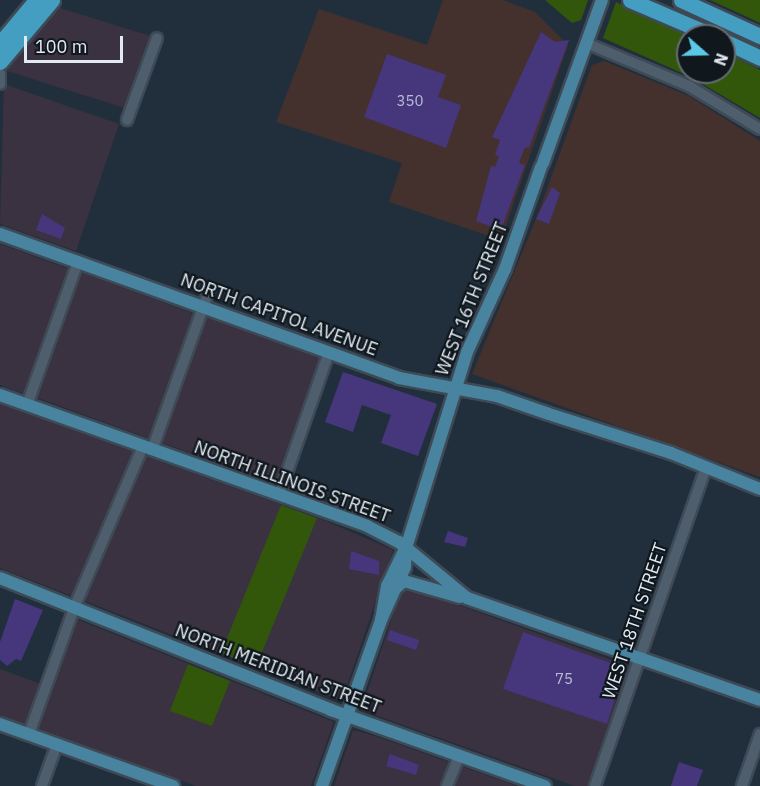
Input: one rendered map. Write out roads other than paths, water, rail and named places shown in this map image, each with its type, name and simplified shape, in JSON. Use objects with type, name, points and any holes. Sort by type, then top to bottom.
[{"type":"highway","points":[[0,29],[24,0]]},
{"type":"highway","points":[[0,44],[36,0]]},
{"type":"highway","points":[[1,74],[52,0]]},
{"type":"highway","points":[[631,0],[686,24]]},
{"type":"highway","points":[[681,0],[760,36]]},
{"type":"highway","points":[[736,47],[760,58]]},
{"type":"main road","name":"WEST 16TH STREET","points":[[322,786],[381,620],[397,587],[406,548],[455,388],[542,165],[602,0]]},
{"type":"main road","name":"NORTH CAPITOL AVENUE","points":[[0,234],[78,262],[206,299],[329,352],[407,380],[497,396],[706,467],[760,489]]},
{"type":"main road","name":"NORTH ILLINOIS STREET","points":[[0,395],[367,526],[406,548],[467,598],[760,700]]},
{"type":"main road","name":"WEST 16TH STREET","points":[[381,620],[387,586],[406,548]]},
{"type":"main road","name":"NORTH MERIDIAN STREET","points":[[0,578],[347,716],[545,786]]},
{"type":"main road","points":[[397,587],[404,581],[467,598]]},
{"type":"main road","points":[[0,724],[174,786]]},
{"type":"street","points":[[127,120],[157,38]]},
{"type":"street","points":[[586,43],[689,86],[760,129]]},
{"type":"street","points":[[27,405],[78,262]]},
{"type":"street","points":[[29,734],[74,608],[148,448],[206,299]]},
{"type":"street","points":[[279,495],[329,352]]},
{"type":"street","name":"WEST 18TH STREET","points":[[595,786],[706,467]]},
{"type":"street","points":[[742,786],[760,734]]},
{"type":"street","points":[[42,786],[57,744]]},
{"type":"street","points":[[447,786],[459,756]]}]
